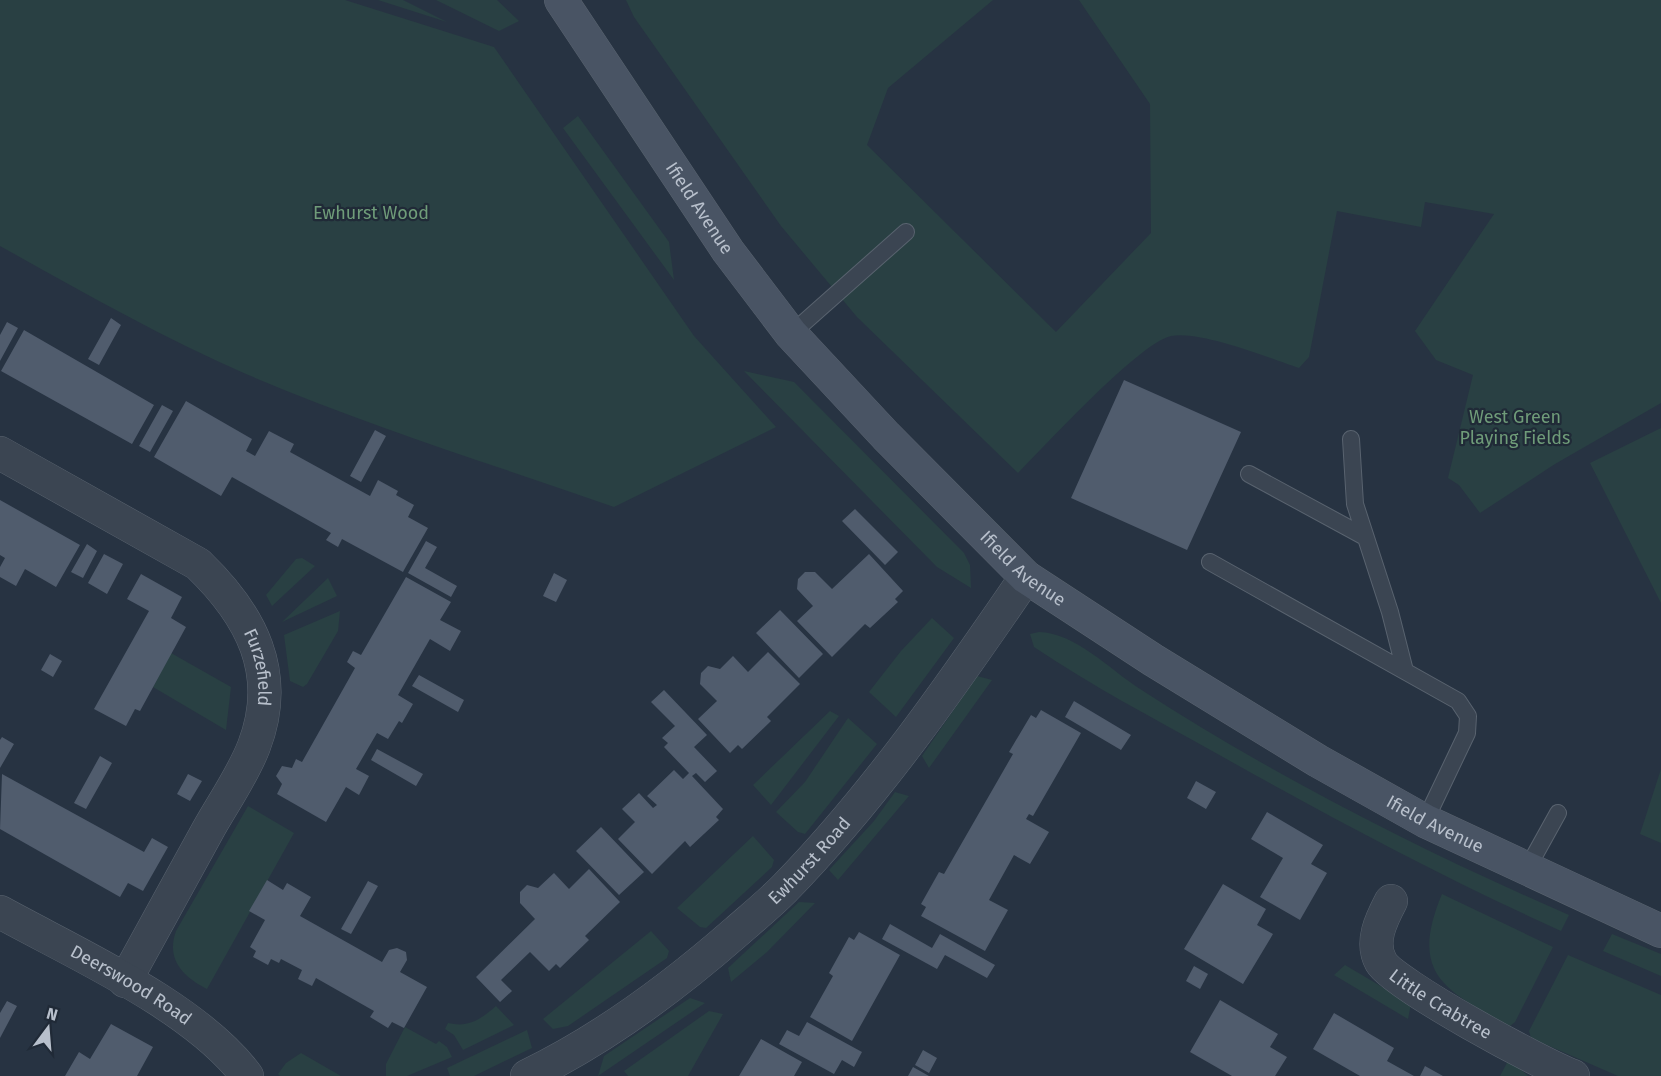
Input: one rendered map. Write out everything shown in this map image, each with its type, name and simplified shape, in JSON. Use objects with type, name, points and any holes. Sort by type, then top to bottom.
[{"type":"street","name":"Ifield Avenue","points":[[561,0],[728,251],[791,334],[886,436],[1026,577],[1318,761],[1425,821],[1661,930]]},
{"type":"street","name":"Furzefield","points":[[0,453],[198,564],[226,590],[247,621],[259,650],[265,704],[253,748],[125,981]]},
{"type":"street","name":"Ewhurst Road","points":[[549,1071],[627,1019],[693,970],[783,890],[866,797],[1026,577]]},
{"type":"street","name":"Little Crabtree","points":[[1390,902],[1380,923],[1376,940],[1381,962],[1395,978],[1565,1074]]},
{"type":"street","name":"Deerswood Road","points":[[0,912],[125,981],[184,1018],[218,1043],[247,1076]]},
{"type":"lane","points":[[791,334],[906,232]]},
{"type":"lane","points":[[1352,439],[1355,504],[1390,612],[1405,672]]},
{"type":"lane","points":[[1249,474],[1365,537]]},
{"type":"lane","points":[[1210,561],[1458,701],[1468,716],[1467,733],[1425,821]]},
{"type":"lane","points":[[1527,868],[1558,813]]},
{"type":"green space","name":"Ewhurst Wood","points":[[0,0],[345,0],[494,47],[694,336],[776,427],[614,507],[291,393],[214,360],[91,297],[0,246]]},
{"type":"green space","points":[[378,0],[403,0],[447,22]]},
{"type":"green space","points":[[436,0],[497,0],[519,21],[499,31]]},
{"type":"green space","name":"West Green Playing Fields","points":[[626,0],[993,0],[888,88],[867,145],[1056,332],[1151,233],[1150,104],[1079,0],[1661,0],[1661,403],[1555,464],[1480,513],[1459,485],[1448,478],[1473,375],[1436,360],[1415,331],[1494,214],[1425,202],[1421,227],[1337,211],[1309,357],[1299,368],[1216,341],[1184,335],[1171,336],[1156,343],[1116,375],[1018,473],[857,317],[781,226],[634,17]]},
{"type":"green space","points":[[578,116],[669,242],[674,280],[563,128]]},
{"type":"green space","points":[[744,371],[794,382],[964,553],[970,565],[971,588],[937,567]]},
{"type":"green space","points":[[1661,428],[1661,603],[1590,463]]},
{"type":"green space","points":[[302,558],[315,566],[272,606],[266,595],[296,559]]},
{"type":"green space","points":[[328,578],[337,596],[282,622]]},
{"type":"green space","points":[[340,611],[338,631],[307,684],[303,687],[290,681],[284,635]]},
{"type":"green space","points":[[932,618],[954,638],[896,717],[869,692],[901,651]]},
{"type":"green space","points":[[1039,632],[1053,634],[1079,645],[1140,689],[1191,721],[1350,811],[1458,865],[1569,915],[1561,931],[1386,845],[1123,701],[1034,647],[1030,634]]},
{"type":"green space","points":[[171,653],[231,687],[226,730],[153,687]]},
{"type":"green space","points":[[977,676],[992,680],[929,768],[922,756]]},
{"type":"green space","points":[[830,711],[839,716],[771,805],[753,785]]},
{"type":"green space","points":[[848,718],[877,744],[805,834],[798,832],[776,812],[805,782]]},
{"type":"green space","points":[[1661,769],[1661,843],[1640,834]]},
{"type":"green space","points":[[895,792],[909,796],[838,880],[829,870],[874,821]]},
{"type":"green space","points":[[248,806],[294,833],[207,989],[190,978],[178,966],[173,941],[176,931]]},
{"type":"green space","points":[[753,836],[774,860],[772,867],[706,928],[700,927],[677,908]]},
{"type":"green space","points":[[1442,894],[1553,947],[1515,1022],[1510,1026],[1468,1002],[1451,990],[1439,977],[1432,962],[1429,944],[1433,921]]},
{"type":"green space","points":[[799,902],[815,903],[767,952],[731,982],[728,968]]},
{"type":"green space","points":[[651,931],[669,951],[667,958],[568,1026],[553,1029],[543,1019]]},
{"type":"green space","points":[[1612,934],[1661,954],[1661,976],[1603,951]]},
{"type":"green space","points":[[1568,955],[1661,995],[1661,1076],[1618,1076],[1531,1038],[1529,1031]]},
{"type":"green space","points":[[1345,965],[1411,1004],[1408,1019],[1334,975]]},
{"type":"green space","points":[[690,998],[705,1003],[598,1076],[604,1056]]},
{"type":"green space","points":[[496,1006],[514,1025],[463,1050],[454,1035],[445,1029],[448,1023],[462,1024],[474,1021]]},
{"type":"green space","points":[[709,1011],[723,1014],[688,1076],[628,1076],[624,1071]]},
{"type":"green space","points":[[405,1027],[436,1044],[439,1041],[447,1047],[452,1057],[407,1076],[386,1076],[386,1064]]},
{"type":"green space","points":[[527,1030],[532,1048],[474,1076],[450,1076],[447,1068]]},
{"type":"green space","points":[[301,1053],[341,1076],[280,1076],[278,1074],[286,1063]]},
{"type":"green space","points":[[1509,1059],[1528,1076],[1500,1076]]},
{"type":"building","points":[[111,318],[121,325],[99,365],[88,359]]},
{"type":"building","points":[[7,322],[18,328],[0,361],[0,335]]},
{"type":"building","points":[[24,330],[154,405],[132,444],[1,371]]},
{"type":"building","points":[[1124,380],[1241,432],[1187,550],[1071,498]]},
{"type":"building","points":[[186,401],[252,439],[246,451],[255,456],[269,431],[294,444],[290,452],[370,496],[378,480],[398,491],[396,495],[414,505],[408,517],[428,528],[403,572],[342,539],[338,547],[326,540],[331,533],[232,477],[221,496],[154,457]]},
{"type":"building","points":[[162,405],[173,411],[150,452],[139,446]]},
{"type":"building","points":[[375,430],[386,436],[361,482],[350,476]]},
{"type":"building","points":[[0,500],[80,545],[56,587],[25,569],[16,586],[0,577],[0,567],[5,558],[0,555]]},
{"type":"building","points":[[855,509],[898,552],[885,565],[842,521]]},
{"type":"building","points":[[426,541],[437,547],[425,568],[457,586],[451,597],[408,573]]},
{"type":"building","points":[[87,544],[97,551],[83,578],[71,572]]},
{"type":"building","points":[[104,554],[123,564],[107,594],[88,583]]},
{"type":"building","points":[[869,554],[903,591],[895,599],[898,602],[870,628],[865,624],[832,657],[797,621],[813,606],[797,589],[798,579],[805,572],[815,572],[832,589]]},
{"type":"building","points":[[554,573],[567,580],[556,602],[543,596]]},
{"type":"building","points":[[141,574],[182,597],[171,618],[186,627],[140,711],[135,709],[126,726],[94,709],[149,611],[127,599]]},
{"type":"building","points":[[406,577],[451,602],[440,620],[461,631],[450,651],[430,639],[398,695],[413,704],[402,723],[399,721],[388,739],[377,733],[356,769],[369,776],[359,795],[346,787],[326,822],[277,794],[282,784],[276,776],[282,766],[292,768],[296,759],[302,762],[355,668],[347,662],[353,651],[361,655]]},
{"type":"building","points":[[780,610],[823,654],[799,678],[756,633]]},
{"type":"building","points":[[768,652],[800,684],[767,717],[771,721],[742,749],[738,745],[730,753],[698,719],[717,701],[700,684],[701,673],[708,666],[720,669],[733,656],[748,672]]},
{"type":"building","points":[[50,654],[62,661],[53,677],[41,670]]},
{"type":"building","points":[[419,675],[464,700],[458,712],[412,686]]},
{"type":"building","points":[[664,690],[707,735],[694,747],[717,771],[705,782],[696,773],[692,776],[723,809],[716,817],[719,820],[690,847],[685,841],[652,874],[618,839],[635,822],[622,809],[639,793],[653,808],[657,805],[647,796],[674,770],[683,779],[689,773],[664,747],[668,743],[662,738],[675,726],[651,702]]},
{"type":"building","points":[[1074,701],[1131,735],[1121,750],[1065,717]]},
{"type":"building","points":[[1041,710],[1081,733],[1033,816],[1029,814],[1026,819],[1049,832],[1030,864],[1014,855],[989,900],[1008,910],[985,951],[921,916],[926,907],[921,904],[939,872],[944,874],[1013,754],[1009,752],[1031,715],[1036,718]]},
{"type":"building","points":[[2,737],[14,744],[0,768],[0,740]]},
{"type":"building","points":[[377,749],[423,774],[416,786],[371,760]]},
{"type":"building","points":[[100,756],[112,763],[86,809],[74,803]]},
{"type":"building","points":[[2,774],[144,852],[152,838],[168,847],[143,891],[128,883],[120,897],[0,829]]},
{"type":"building","points":[[188,774],[202,781],[190,801],[177,794]]},
{"type":"building","points":[[1196,781],[1216,792],[1206,809],[1187,798]]},
{"type":"building","points":[[1267,812],[1323,845],[1311,864],[1327,873],[1300,920],[1260,897],[1283,858],[1251,839]]},
{"type":"building","points":[[601,827],[644,872],[619,895],[576,851]]},
{"type":"building","points":[[589,869],[620,902],[585,936],[589,940],[560,968],[556,964],[549,971],[530,952],[501,980],[512,991],[500,1002],[476,977],[535,919],[520,903],[520,892],[527,885],[538,888],[554,873],[569,889]]},
{"type":"building","points":[[267,880],[283,890],[287,883],[311,897],[300,916],[382,962],[389,950],[397,948],[406,952],[407,960],[400,972],[427,987],[404,1028],[392,1022],[388,1028],[370,1017],[374,1011],[316,978],[312,986],[298,979],[302,970],[281,959],[279,963],[271,959],[268,965],[253,957],[256,951],[250,947],[265,920],[249,911]]},
{"type":"building","points":[[368,881],[378,886],[351,934],[341,929]]},
{"type":"building","points":[[1223,884],[1266,909],[1257,925],[1273,934],[1243,984],[1184,949]]},
{"type":"building","points":[[890,924],[932,948],[940,934],[995,965],[987,978],[945,955],[937,969],[882,939]]},
{"type":"building","points":[[859,932],[900,955],[852,1041],[810,1017],[833,976],[829,973],[849,937],[854,940]]},
{"type":"building","points":[[1194,966],[1208,974],[1200,989],[1186,981]]},
{"type":"building","points":[[1220,1000],[1278,1034],[1270,1047],[1287,1057],[1275,1076],[1232,1076],[1190,1052]]},
{"type":"building","points":[[7,1001],[17,1006],[0,1038],[0,1013]]},
{"type":"building","points":[[1334,1013],[1394,1048],[1387,1061],[1414,1076],[1360,1076],[1313,1049]]},
{"type":"building","points":[[807,1022],[862,1052],[854,1067],[842,1060],[834,1074],[779,1044],[787,1030],[799,1036]]},
{"type":"building","points":[[111,1024],[153,1047],[137,1076],[65,1076],[79,1052],[90,1059]]},
{"type":"building","points":[[761,1039],[802,1062],[794,1076],[739,1076]]},
{"type":"building","points":[[923,1050],[937,1058],[929,1073],[915,1065]]},
{"type":"building","points":[[1425,1066],[1443,1076],[1420,1076]]},
{"type":"building","points":[[913,1067],[929,1076],[908,1076]]}]
